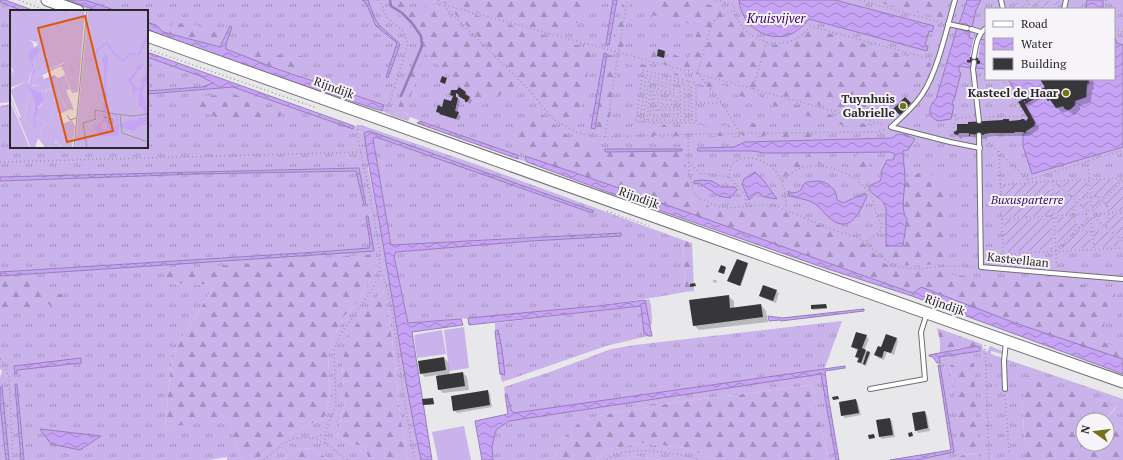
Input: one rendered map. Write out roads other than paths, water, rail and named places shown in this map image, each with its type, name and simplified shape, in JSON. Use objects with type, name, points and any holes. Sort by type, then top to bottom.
[{"type":"street","points":[[47,0],[75,10]]},
{"type":"street","name":"Rijndijk","points":[[148,36],[1123,382]]},
{"type":"lane","points":[[955,0],[928,86],[917,102],[891,126],[950,142],[980,148]]},
{"type":"lane","points":[[948,24],[981,32]]},
{"type":"lane","points":[[978,119],[973,69],[978,39],[981,32],[985,29]]},
{"type":"lane","name":"Kasteellaan","points":[[979,135],[981,267],[1123,279]]},
{"type":"lane","points":[[870,389],[925,379],[921,332],[927,312]]},
{"type":"lane","points":[[1005,389],[1004,361],[1006,340]]},
{"type":"water","points":[[0,0],[5,0],[32,10],[20,10],[0,2]]},
{"type":"water","points":[[68,0],[85,0],[114,10],[95,10]]},
{"type":"water","points":[[362,0],[368,0],[374,17],[379,25],[400,44],[388,78],[386,77],[397,43],[376,26],[366,3]]},
{"type":"water","points":[[613,0],[617,0],[609,45],[606,44]]},
{"type":"water","name":"Kruisvijver","points":[[739,0],[835,0],[934,26],[932,32],[929,31],[925,45],[928,46],[927,51],[809,19],[795,32],[786,36],[776,37],[767,35],[751,26],[741,10]]},
{"type":"water","points":[[967,0],[981,0],[976,10],[972,27],[959,24]]},
{"type":"water","points":[[1087,0],[1103,0],[1103,8],[1086,8]]},
{"type":"water","points":[[148,22],[156,25],[163,32],[220,47],[230,26],[232,27],[226,44],[226,49],[272,67],[384,105],[382,111],[256,70],[148,29]]},
{"type":"water","points":[[957,28],[970,33],[969,38],[985,40],[985,69],[976,68],[976,63],[979,64],[980,62],[978,58],[972,57],[967,61],[968,63],[972,62],[971,68],[959,66],[959,72],[961,73],[952,104],[954,105],[951,119],[938,121],[930,114],[931,105],[936,99]]},
{"type":"water","points":[[1115,38],[1117,43],[1123,45],[1123,147],[1032,174],[1023,146],[1023,132],[1026,133],[1026,131],[1034,126],[1035,122],[1009,80],[1041,80],[1048,92],[1044,95],[1048,101],[1050,99],[1056,108],[1063,106],[1068,110],[1075,104],[1075,101],[1086,97],[1087,84],[1089,83],[1088,80],[1115,80]]},
{"type":"water","points":[[148,52],[354,126],[353,129],[233,87],[148,94],[148,91],[202,87],[213,83],[200,76],[148,57]]},
{"type":"water","points":[[604,53],[607,54],[595,129],[591,128]]},
{"type":"water","points":[[420,121],[517,155],[518,159],[417,123]]},
{"type":"water","points":[[369,131],[594,211],[592,213],[376,137],[373,139],[391,245],[621,233],[621,236],[531,241],[396,252],[394,256],[408,323],[461,319],[463,325],[412,332],[432,460],[421,460],[416,434],[366,148],[364,133]]},
{"type":"water","points":[[898,134],[906,135],[915,139],[908,150],[903,151],[905,179],[903,206],[907,219],[903,246],[886,246],[886,208],[882,201],[869,189],[871,185],[880,181],[882,176],[881,172],[887,160],[893,160],[895,154],[890,152],[765,153],[752,151],[698,151],[697,149],[734,147],[745,142],[892,138]]},
{"type":"water","points":[[682,149],[682,151],[606,152],[604,150]]},
{"type":"water","points":[[525,156],[913,293],[921,287],[1015,323],[1123,359],[1123,374],[912,296],[828,269],[621,197],[527,162]]},
{"type":"water","points":[[359,168],[366,205],[364,205],[356,171],[197,174],[0,181],[0,177]]},
{"type":"water","points":[[755,172],[764,181],[777,199],[764,197],[758,192],[749,200],[742,184],[744,179]]},
{"type":"water","points":[[694,181],[712,181],[722,187],[735,187],[737,190],[730,198],[719,196],[699,183],[694,184]]},
{"type":"water","points":[[818,181],[825,183],[834,189],[837,200],[843,203],[865,193],[867,196],[855,218],[845,224],[839,224],[832,220],[814,203],[789,196],[788,191],[791,193],[796,192],[801,190],[803,185],[807,182]]},
{"type":"water","points":[[366,216],[368,216],[374,251],[0,276],[0,272],[369,248],[370,243]]},
{"type":"water","points":[[645,300],[652,336],[648,336],[644,333],[641,306],[469,325],[468,318],[597,306]]},
{"type":"water","points":[[864,309],[864,311],[781,321],[769,321],[768,316],[782,318]]},
{"type":"water","points":[[498,330],[505,375],[500,374],[495,331]]},
{"type":"water","points":[[976,346],[980,347],[980,351],[939,357],[940,363],[937,363],[933,357],[929,356],[929,355]]},
{"type":"water","points":[[81,358],[81,363],[17,370],[15,374],[14,366]]},
{"type":"water","points":[[938,365],[940,365],[954,452],[916,460],[890,460],[951,450]]},
{"type":"water","points":[[845,366],[845,368],[825,371],[839,460],[836,460],[821,374],[509,421],[496,430],[492,447],[493,460],[482,460],[475,421],[508,414],[505,394],[507,394],[511,410],[514,413]]},
{"type":"water","points":[[15,384],[17,384],[24,460],[21,460]]},
{"type":"water","points":[[0,387],[2,387],[9,460],[6,460],[0,403]]},
{"type":"water","points":[[40,429],[101,436],[80,450],[51,444]]},
{"type":"waterway","points":[[390,0],[391,6],[402,13],[412,23],[421,36],[422,46],[401,96]]},
{"type":"place","name":"Kasteel de Haar","points":[[1066,93]]},
{"type":"place","name":"Tuynhuis Gabrielle","points":[[903,106]]},
{"type":"park label","name":"Buxusparterre","points":[[1027,200]]}]
